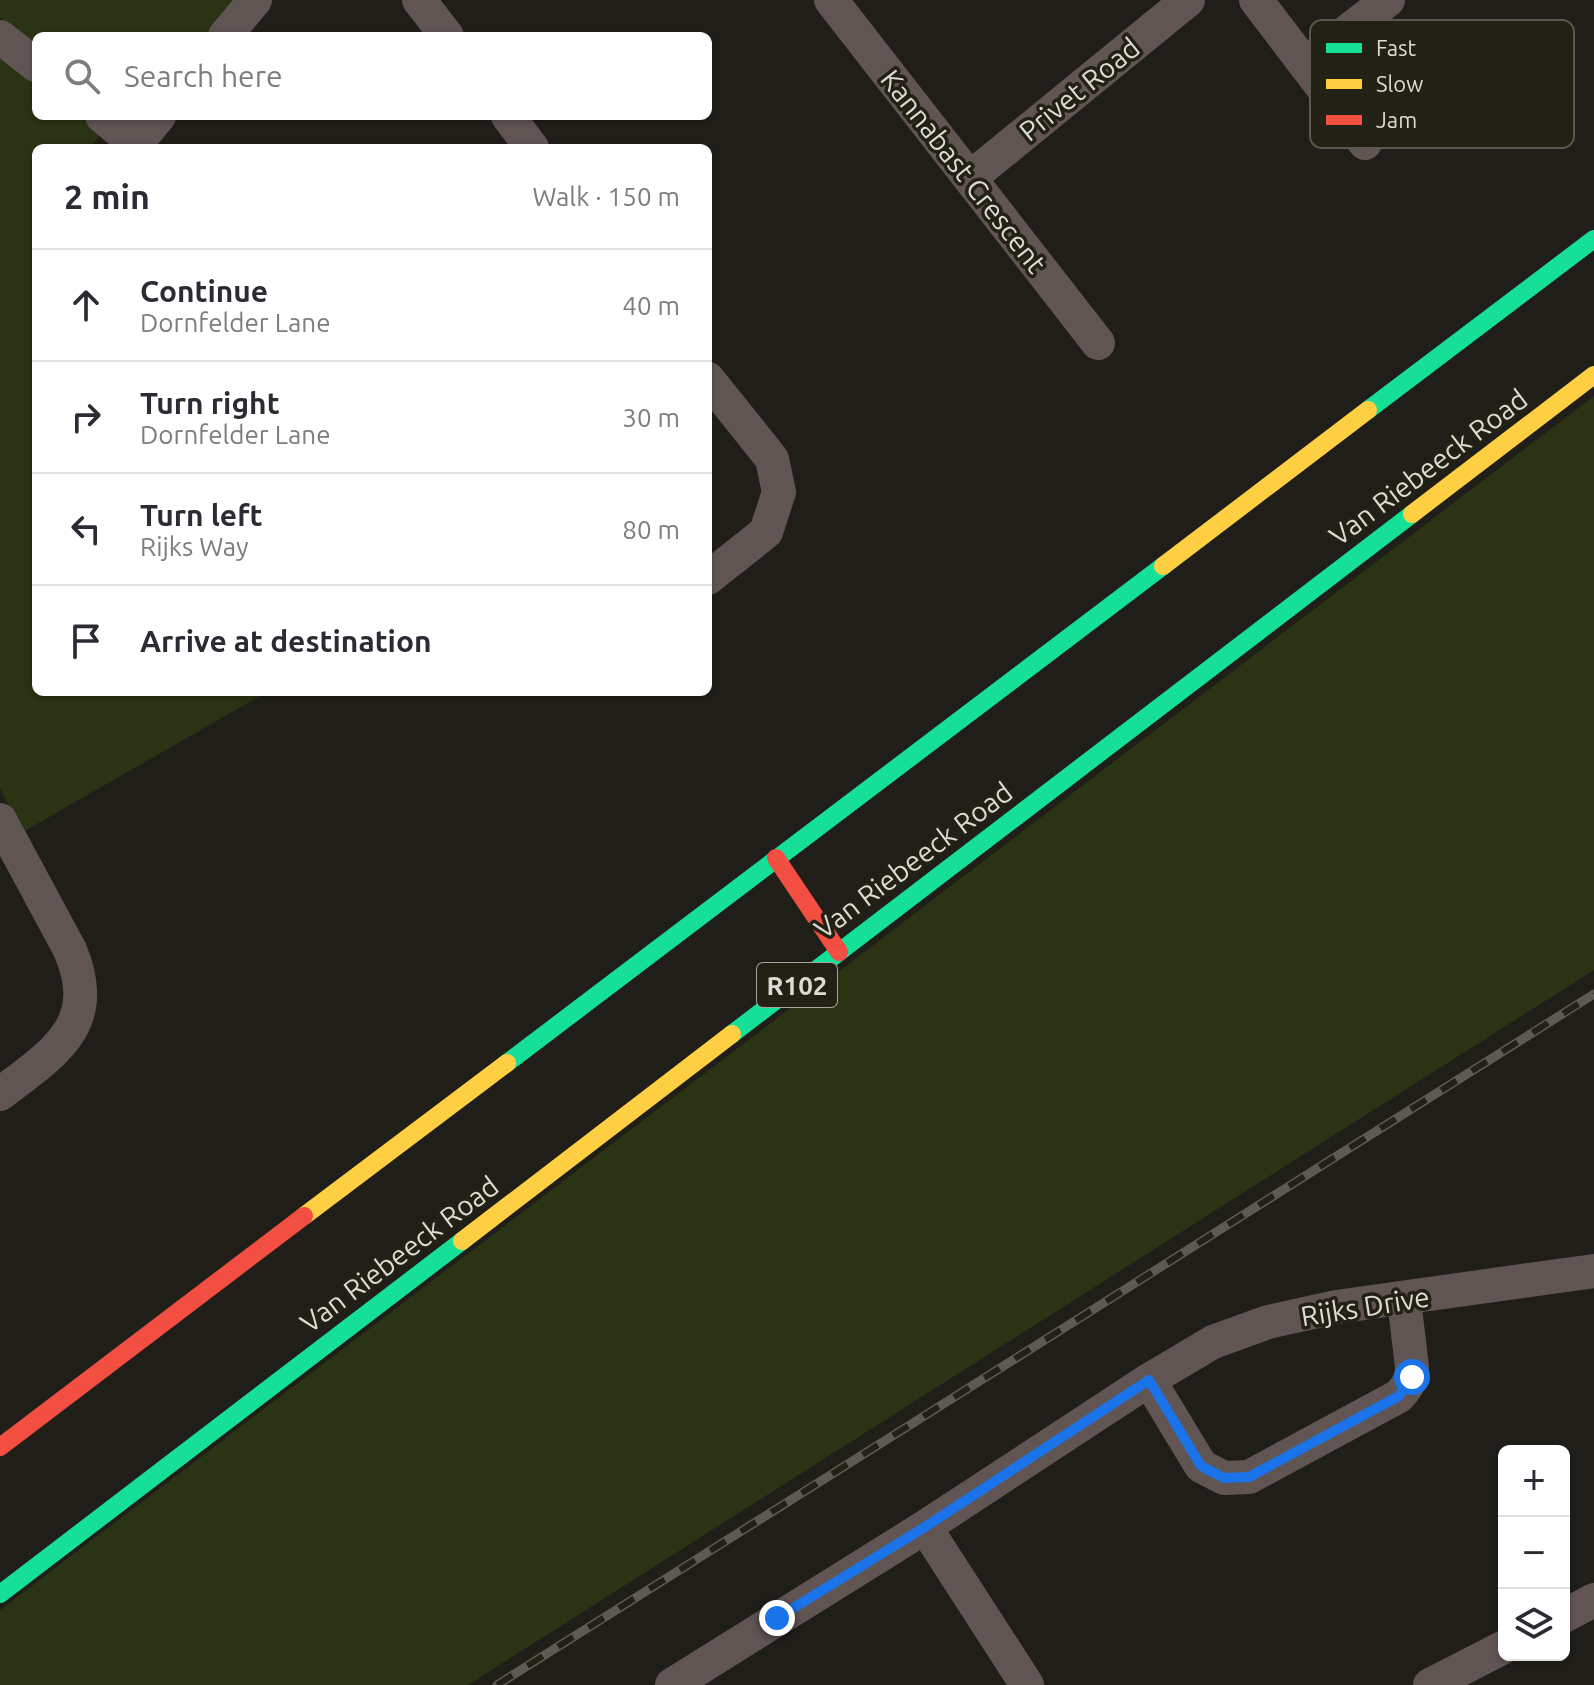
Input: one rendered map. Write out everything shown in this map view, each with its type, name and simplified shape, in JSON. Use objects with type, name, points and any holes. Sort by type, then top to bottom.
[{"type":"main road","points":[[0,1447],[1594,239]]},
{"type":"main road","name":"Van Riebeeck Road","points":[[0,1594],[1594,375]]},
{"type":"main road","points":[[776,858],[839,952]]},
{"type":"street","points":[[228,32],[255,0]]},
{"type":"street","points":[[419,0],[444,32]]},
{"type":"street","name":"Kannabast Crescent","points":[[831,0],[1098,343]]},
{"type":"street","name":"Privet Road","points":[[970,178],[1188,0]]},
{"type":"street","points":[[1256,0],[1310,71]]},
{"type":"street","points":[[1362,20],[1388,0]]},
{"type":"street","points":[[0,37],[32,62]]},
{"type":"street","points":[[1305,64],[1310,60]]},
{"type":"street","points":[[107,120],[136,144]]},
{"type":"street","points":[[139,144],[156,120]]},
{"type":"street","points":[[511,120],[529,144]]},
{"type":"street","points":[[712,384],[772,459],[779,492],[766,532],[712,575]]},
{"type":"street","points":[[0,820],[70,950],[82,988],[80,1008],[65,1040],[0,1094]]},
{"type":"street","name":"Rijks Drive","points":[[692,1680],[1149,1380],[1213,1342],[1268,1322],[1336,1307],[1404,1300],[1594,1271]]},
{"type":"street","points":[[1149,1380],[1201,1466],[1224,1478],[1249,1477],[1399,1396],[1407,1387],[1412,1377],[1412,1367],[1404,1300]]},
{"type":"street","points":[[925,1527],[1027,1685]]},
{"type":"street","points":[[1570,1613],[1594,1600]]},
{"type":"street","points":[[1430,1685],[1498,1650]]},
{"type":"green space","points":[[0,0],[240,0],[212,32],[32,32],[32,42],[0,18]]},
{"type":"green space","points":[[0,51],[32,76],[32,120],[89,120],[104,131],[93,144],[32,144],[32,696],[260,696],[23,832],[0,789]]},
{"type":"green space","points":[[1594,396],[1594,970],[468,1685],[0,1685],[0,1610]]},
{"type":"railway","points":[[497,1685],[1594,994]]},
{"type":"traffic: fast","points":[[1368,410],[1594,239]]},
{"type":"traffic: fast","points":[[732,1034],[1412,514]]},
{"type":"traffic: fast","points":[[507,1063],[1163,566]]},
{"type":"traffic: fast","points":[[0,1594],[462,1241]]},
{"type":"traffic: slow","points":[[1412,514],[1594,375]]},
{"type":"traffic: slow","points":[[1163,566],[1368,410]]},
{"type":"traffic: slow","points":[[462,1241],[732,1034]]},
{"type":"traffic: slow","points":[[304,1216],[507,1063]]},
{"type":"traffic: jam","points":[[776,858],[839,952]]},
{"type":"traffic: jam","points":[[0,1447],[304,1216]]},
{"type":"route","points":[[777,1618],[925,1527],[1149,1380],[1201,1466],[1212,1474],[1237,1479],[1249,1477],[1399,1396],[1412,1377]]}]
